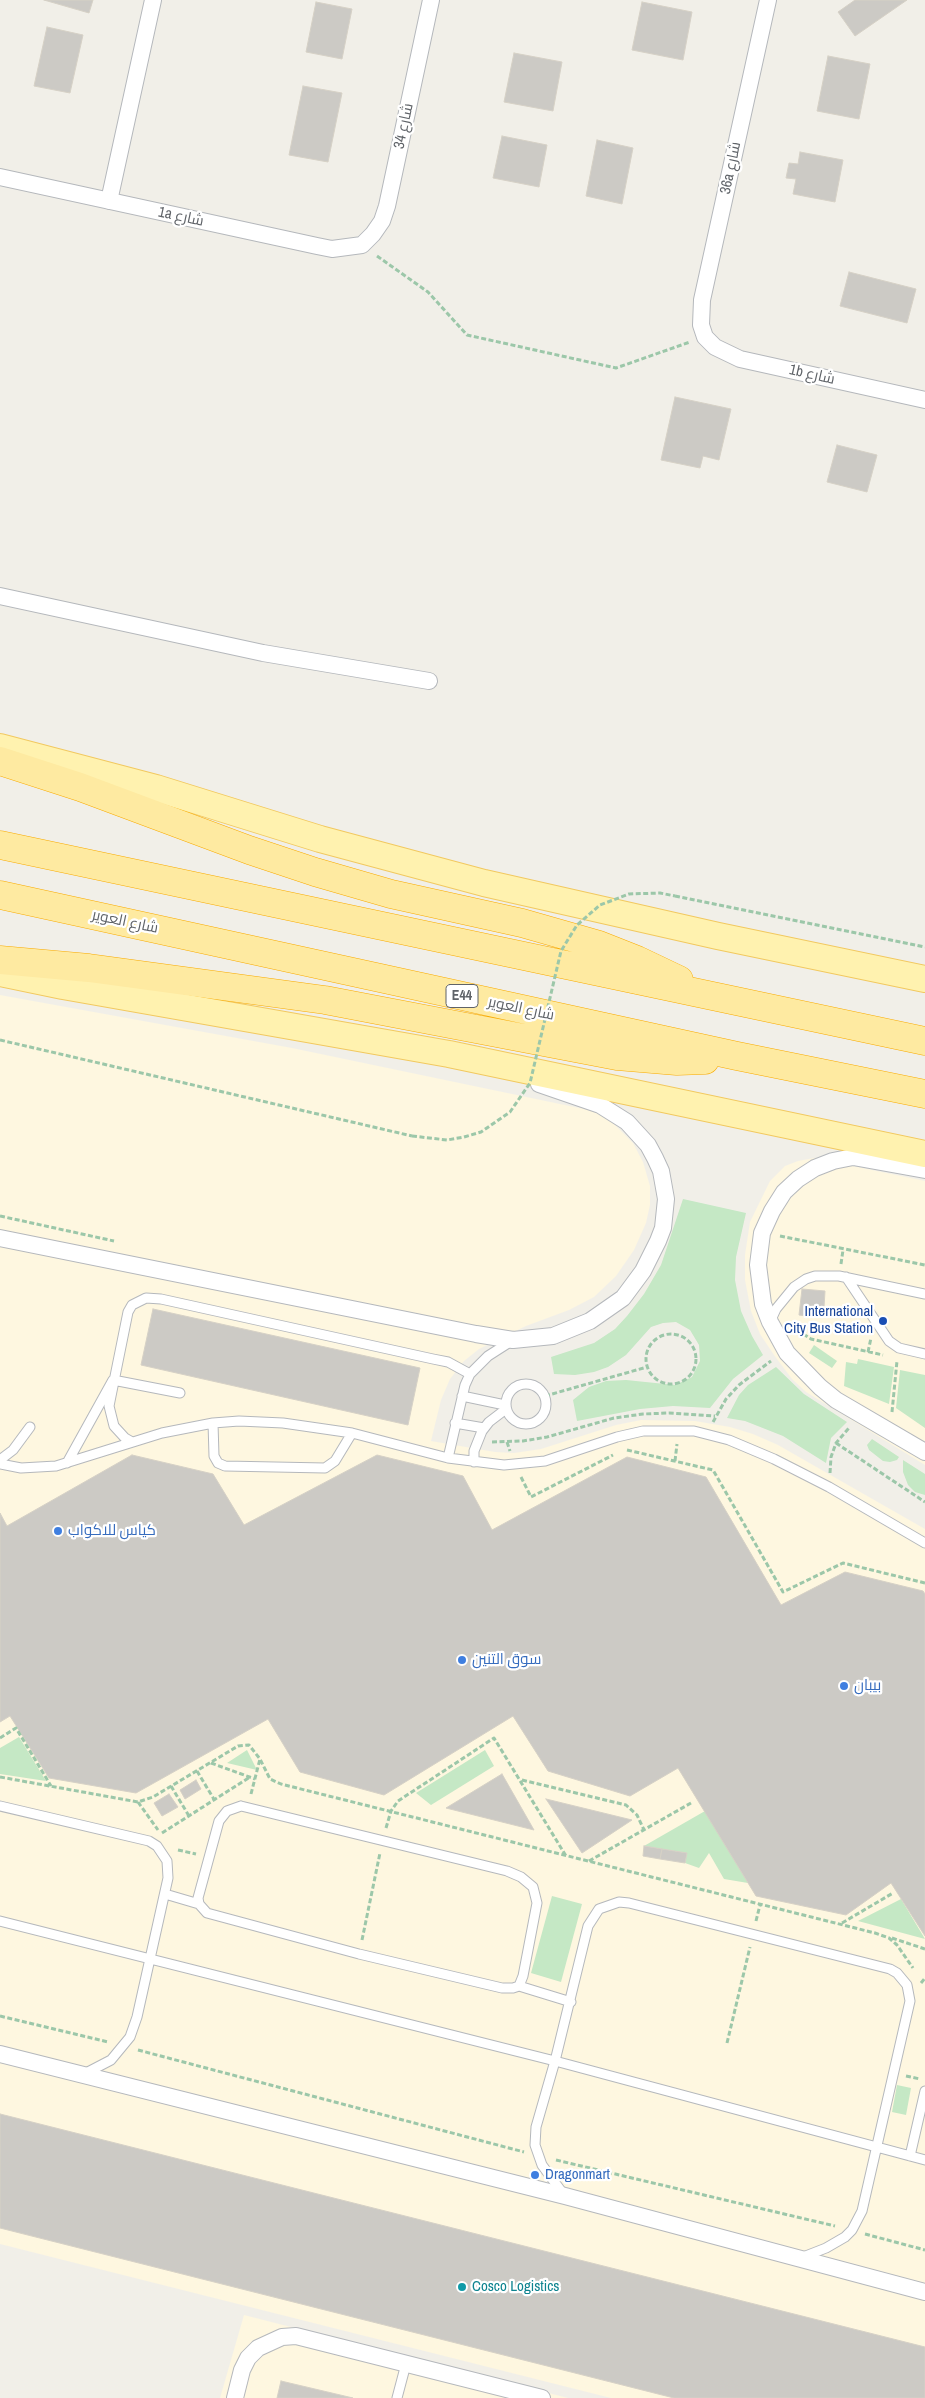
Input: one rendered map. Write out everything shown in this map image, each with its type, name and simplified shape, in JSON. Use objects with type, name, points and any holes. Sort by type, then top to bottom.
[{"type":"highway","points":[[0,761],[90,790],[249,850],[316,872],[391,894],[561,933],[599,945],[666,974],[709,997]]},
{"type":"highway","points":[[0,845],[709,997],[925,1041]]},
{"type":"highway","name":"شارع العوير","points":[[0,895],[737,1056],[925,1094]]},
{"type":"highway","points":[[0,960],[89,968],[315,998],[587,1051],[647,1060],[707,1060],[737,1056]]},
{"type":"main road","points":[[0,748],[156,788],[320,839],[484,883],[718,936],[925,979]]},
{"type":"main road","points":[[0,973],[63,986],[450,1054],[925,1154]]},
{"type":"street","points":[[109,202],[153,0]]},
{"type":"street","name":"شارع 34","points":[[362,245],[374,234],[382,221],[387,206],[432,0]]},
{"type":"street","name":"36a شارع","points":[[706,337],[701,325],[702,300],[768,0]]},
{"type":"street","name":"1a شارع","points":[[0,177],[332,249],[362,245]]},
{"type":"street","name":"1b شارع","points":[[706,337],[715,347],[740,359],[925,400]]},
{"type":"street","points":[[0,596],[263,653],[429,681]]},
{"type":"street","points":[[0,1238],[513,1340],[533,1340],[572,1330],[590,1322],[622,1298],[643,1271],[658,1241],[666,1214],[665,1185],[661,1171],[648,1146],[627,1122],[586,1099],[450,1054]]},
{"type":"street","points":[[925,1170],[853,1157],[815,1168],[798,1178],[784,1192],[762,1233],[758,1265],[759,1284],[787,1352],[836,1400],[925,1452]]},
{"type":"street","points":[[0,2054],[566,2196],[925,2292]]},
{"type":"street","points":[[238,2393],[242,2370],[248,2358],[258,2348],[282,2336],[296,2336],[542,2398]]},
{"type":"lane","points":[[773,1316],[785,1297],[806,1278],[828,1275],[846,1277],[925,1294]]},
{"type":"lane","points":[[846,1277],[883,1335],[899,1348],[925,1354]]},
{"type":"lane","points":[[132,1442],[119,1433],[111,1419],[109,1406],[128,1312],[139,1300],[154,1297],[448,1362],[470,1374]]},
{"type":"lane","points":[[448,1458],[462,1396],[470,1374],[488,1356],[513,1340]]},
{"type":"lane","points":[[113,1380],[180,1393]]},
{"type":"lane","points":[[67,1464],[113,1380]]},
{"type":"lane","points":[[518,1384],[531,1384],[541,1390],[545,1396],[545,1409],[538,1420],[532,1423],[526,1424],[514,1420],[506,1407],[508,1393],[518,1384]]},
{"type":"lane","points":[[462,1396],[506,1407]]},
{"type":"lane","points":[[474,1462],[477,1441],[484,1428],[506,1407]]},
{"type":"lane","points":[[0,1464],[39,1468],[67,1464],[132,1442],[213,1423],[239,1421],[283,1422],[352,1433],[448,1458],[514,1466],[545,1461],[618,1437],[643,1431],[678,1430],[708,1434],[748,1447],[829,1487],[925,1543]]},
{"type":"lane","points":[[456,1422],[484,1428]]},
{"type":"lane","points":[[213,1423],[214,1456],[218,1463],[225,1466],[325,1468],[335,1461],[352,1433]]},
{"type":"lane","points":[[0,1460],[16,1446],[30,1427]]},
{"type":"lane","points":[[0,1806],[149,1841],[157,1846],[167,1861],[165,1894],[137,2017],[124,2046],[104,2064],[84,2074]]},
{"type":"lane","points":[[519,1986],[523,1976],[537,1903],[536,1894],[528,1881],[506,1871],[248,1807],[234,1808],[223,1814],[200,1891],[199,1904],[203,1910],[214,1916],[359,1954],[502,1988],[519,1986],[571,2002]]},
{"type":"lane","points":[[165,1894],[199,1904]]},
{"type":"lane","points":[[566,2196],[546,2172],[535,2145],[536,2127],[571,2002],[588,1926],[599,1909],[608,1904],[629,1903],[890,1969],[903,1978],[910,1993],[910,2001],[862,2211],[852,2230],[836,2244],[798,2259]]},
{"type":"lane","points":[[0,1921],[555,2062],[925,2160]]},
{"type":"lane","points":[[910,2156],[925,2095]]},
{"type":"lane","points":[[397,2398],[406,2364]]},
{"type":"path","points":[[362,245],[428,292],[467,334],[616,368],[706,337]]},
{"type":"path","points":[[0,1040],[412,1136],[447,1140],[464,1137],[489,1127],[510,1112],[530,1083],[561,951],[577,925],[600,905],[614,898],[644,892],[674,896],[925,947]]},
{"type":"path","points":[[762,1233],[925,1265]]},
{"type":"path","points":[[773,1316],[811,1339],[898,1359]]},
{"type":"path","points":[[667,1334],[684,1338],[694,1351],[696,1360],[690,1375],[674,1384],[658,1380],[647,1367],[648,1350],[659,1337],[667,1334]]},
{"type":"path","points":[[708,1434],[715,1416],[726,1399],[754,1372],[811,1339]]},
{"type":"path","points":[[890,1430],[899,1348]]},
{"type":"path","points":[[545,1396],[647,1367]]},
{"type":"path","points":[[477,1441],[507,1442],[547,1437],[614,1418],[643,1414],[669,1413],[715,1416]]},
{"type":"path","points":[[829,1487],[831,1457],[836,1443],[846,1430],[866,1418]]},
{"type":"path","points":[[507,1442],[514,1466],[532,1497],[616,1453]]},
{"type":"path","points":[[836,1443],[902,1489],[925,1502]]},
{"type":"path","points":[[625,1449],[713,1470],[783,1592],[843,1563],[925,1584]]},
{"type":"path","points":[[0,1738],[16,1728],[51,1787]]},
{"type":"path","points":[[359,1954],[382,1841],[391,1810],[405,1795],[494,1738],[567,1856]]},
{"type":"path","points":[[0,1777],[138,1802],[154,1797],[197,1770],[243,1745],[249,1746],[260,1759],[268,1776],[274,1781],[760,1905],[842,1924],[925,1948]]},
{"type":"path","points":[[248,1807],[260,1759]]},
{"type":"path","points":[[211,1763],[255,1779]]},
{"type":"path","points":[[197,1770],[223,1814]]},
{"type":"path","points":[[149,1841],[250,1777]]},
{"type":"path","points":[[521,1780],[626,1805],[637,1816],[644,1830]]},
{"type":"path","points":[[171,1786],[189,1816]]},
{"type":"path","points":[[138,1802],[161,1833]]},
{"type":"path","points":[[589,1861],[691,1803]]},
{"type":"path","points":[[157,1846],[209,1856]]},
{"type":"path","points":[[842,1924],[893,1893]]},
{"type":"path","points":[[727,2043],[760,1905]]},
{"type":"path","points":[[889,1938],[907,1957],[925,1989]]},
{"type":"path","points":[[921,1982],[925,1978]]},
{"type":"path","points":[[0,2016],[124,2046]]},
{"type":"path","points":[[894,2073],[925,2080]]},
{"type":"shaded area","points":[[0,995],[292,1048],[603,1113],[633,1143],[643,1162],[650,1186],[650,1205],[646,1223],[634,1250],[616,1276],[594,1297],[569,1310],[526,1326],[479,1349],[464,1361],[450,1379],[441,1400],[431,1441],[495,1452],[514,1453],[541,1449],[616,1425],[641,1420],[695,1421],[730,1427],[753,1434],[778,1445],[925,1529],[925,2398],[611,2398],[0,2244]]},
{"type":"shaded area","points":[[814,1158],[925,1181],[925,1465],[806,1392],[792,1379],[774,1355],[760,1334],[751,1311],[745,1280],[745,1255],[750,1222],[770,1181],[785,1166]]},
{"type":"shaded area","points":[[244,2315],[568,2398],[220,2398]]},
{"type":"green space","points":[[683,1199],[746,1213],[736,1257],[735,1280],[741,1311],[763,1355],[733,1379],[710,1408],[673,1406],[640,1409],[577,1421],[573,1400],[589,1387],[606,1381],[626,1380],[675,1385],[692,1377],[700,1361],[699,1345],[690,1330],[676,1322],[663,1323],[651,1327],[626,1355],[608,1367],[594,1372],[575,1375],[554,1374],[551,1357],[594,1343],[615,1329],[627,1316],[644,1294],[661,1265]]},
{"type":"green space","points":[[814,1345],[837,1361],[832,1368],[809,1353]]},
{"type":"green space","points":[[858,1359],[894,1367],[889,1404],[844,1386],[846,1362],[857,1364]]},
{"type":"green space","points":[[776,1367],[804,1394],[847,1422],[831,1438],[826,1463],[783,1436],[745,1421],[727,1418],[739,1395],[748,1385]]},
{"type":"green space","points":[[900,1370],[925,1375],[925,1428],[896,1408]]},
{"type":"green space","points":[[872,1439],[899,1457],[897,1460],[883,1461],[869,1450],[867,1445]]},
{"type":"green space","points":[[903,1460],[925,1474],[925,1495],[915,1492],[908,1485],[903,1472]]},
{"type":"green space","points":[[19,1737],[46,1781],[0,1774],[0,1748]]},
{"type":"green space","points":[[247,1750],[257,1770],[227,1763]]},
{"type":"green space","points":[[485,1750],[494,1766],[431,1805],[416,1793]]},
{"type":"green space","points":[[705,1811],[748,1883],[724,1879],[709,1853],[699,1868],[685,1863],[687,1853],[644,1846]]},
{"type":"green space","points":[[552,1896],[582,1904],[561,1982],[531,1973]]},
{"type":"green space","points":[[901,1899],[925,1939],[858,1921]]},
{"type":"green space","points":[[897,2085],[911,2088],[906,2115],[892,2112]]},
{"type":"building","points":[[44,0],[93,0],[89,13]]},
{"type":"building","points":[[855,0],[907,0],[855,36],[838,12]]},
{"type":"building","points":[[316,2],[352,9],[342,59],[306,52]]},
{"type":"building","points":[[642,2],[692,12],[683,60],[632,50]]},
{"type":"building","points":[[47,27],[83,35],[70,93],[34,86]]},
{"type":"building","points":[[514,53],[562,62],[553,111],[504,102]]},
{"type":"building","points":[[828,56],[870,64],[859,119],[817,111]]},
{"type":"building","points":[[303,86],[342,93],[328,162],[289,155]]},
{"type":"building","points":[[502,136],[547,145],[539,187],[493,178]]},
{"type":"building","points":[[597,140],[633,148],[622,204],[586,196]]},
{"type":"building","points":[[800,152],[843,160],[835,202],[793,194],[796,179],[786,178],[789,163],[798,164]]},
{"type":"building","points":[[849,272],[916,289],[907,323],[840,306]]},
{"type":"building","points":[[675,397],[731,409],[719,460],[703,456],[700,468],[661,460]]},
{"type":"building","points":[[837,445],[877,455],[867,492],[827,482]]},
{"type":"building","points":[[802,1289],[825,1291],[824,1307],[813,1306],[812,1317],[799,1315]]},
{"type":"building","points":[[153,1309],[420,1368],[408,1425],[141,1365]]},
{"type":"building","name":"سوق التنين","points":[[132,1455],[213,1474],[244,1525],[377,1455],[463,1476],[492,1530],[627,1457],[706,1477],[781,1605],[845,1572],[923,1591],[925,1594],[925,1936],[891,1883],[846,1915],[756,1896],[678,1768],[630,1796],[548,1771],[513,1716],[384,1795],[300,1772],[268,1719],[136,1793],[49,1778],[10,1716],[0,1722],[0,1513],[7,1526]]},
{"type":"building","points":[[502,1774],[534,1830],[446,1808]]},
{"type":"building","points":[[196,1780],[201,1789],[185,1799],[180,1790]]},
{"type":"building","points":[[169,1794],[178,1807],[162,1816],[154,1803]]},
{"type":"building","points":[[546,1799],[632,1820],[582,1853]]},
{"type":"building","points":[[644,1846],[662,1849],[660,1859],[643,1856]]},
{"type":"building","points":[[662,1849],[687,1853],[685,1863],[660,1859]]},
{"type":"building","name":"Cosco Logistics","points":[[0,2114],[925,2347],[925,2398],[674,2398],[0,2228]]},
{"type":"building","points":[[281,2381],[353,2398],[277,2398]]},
{"type":"place","name":"International City Bus Station","points":[[883,1321]]},
{"type":"place","name":"كياس للاكواب","points":[[58,1531]]},
{"type":"place","name":"سوق التنين","points":[[462,1660]]},
{"type":"place","name":"بيبان","points":[[844,1686]]},
{"type":"place","name":"Dragonmart","points":[[535,2175]]},
{"type":"place","name":"Cosco Logistics","points":[[462,2287]]}]
